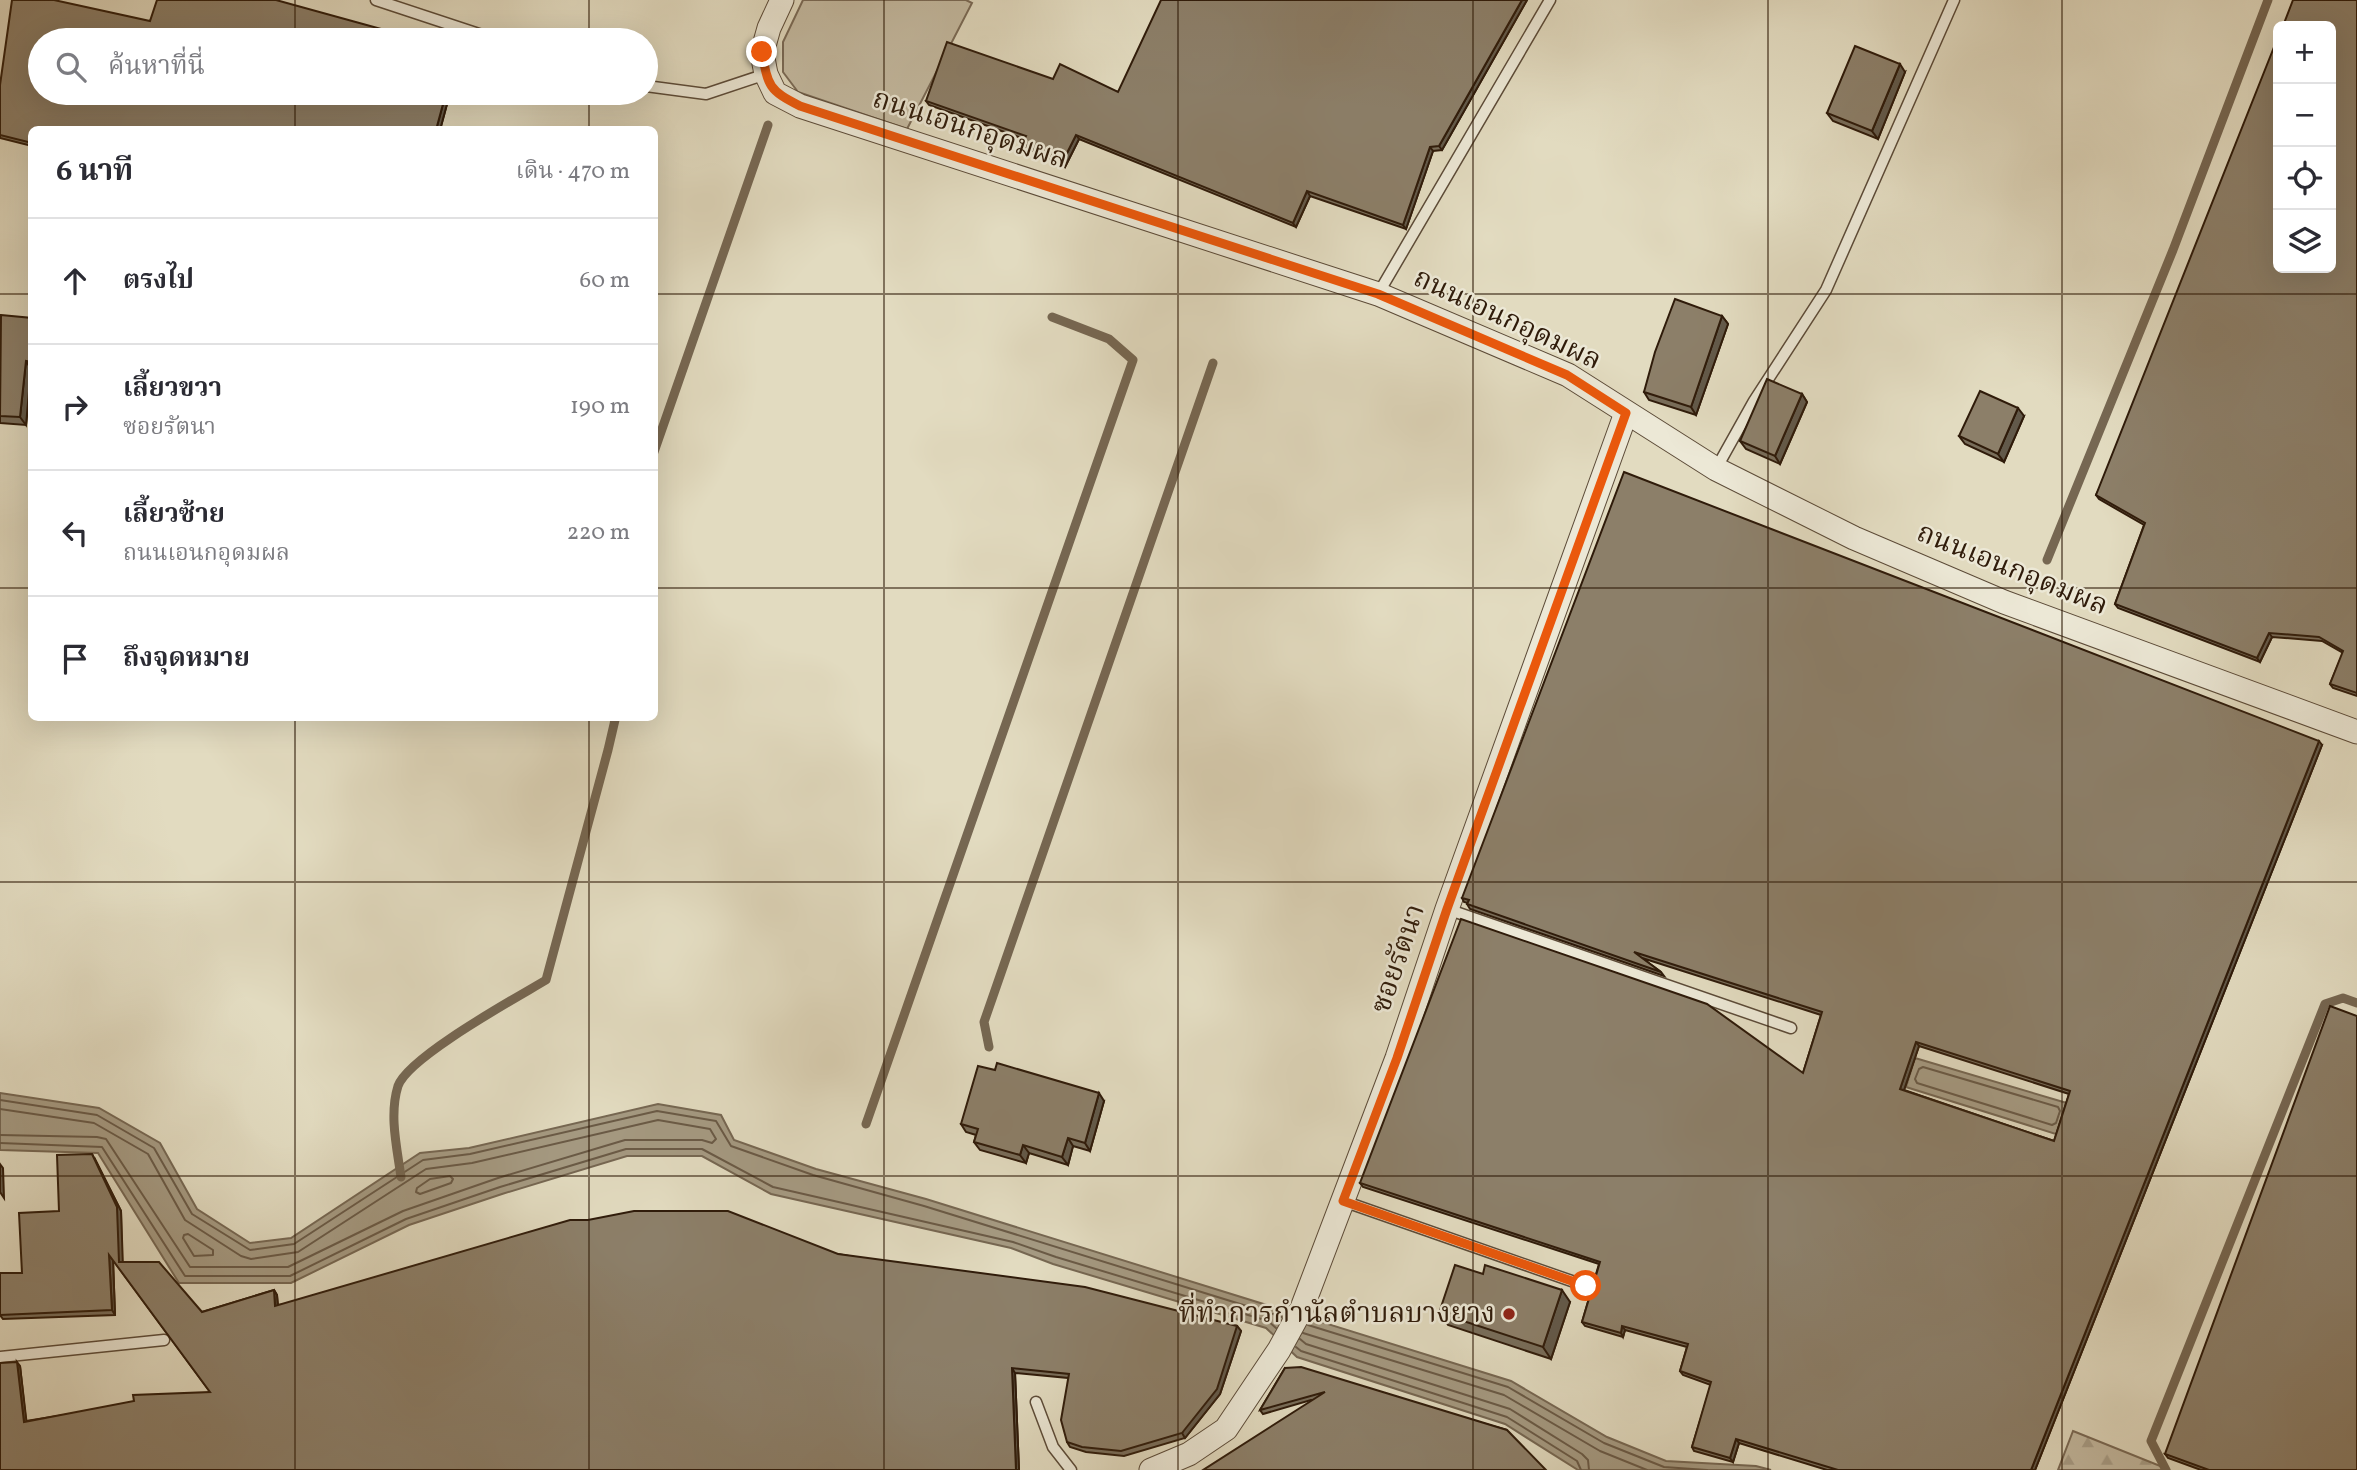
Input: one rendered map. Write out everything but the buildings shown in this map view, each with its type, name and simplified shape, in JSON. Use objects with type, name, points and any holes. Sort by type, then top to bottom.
[{"type":"street","points":[[766,74],[762,52],[782,0]]},
{"type":"street","name":"ถนนเอนกอุดมผล","points":[[766,74],[775,93],[800,106],[1378,294],[1567,375],[1716,469],[1854,538],[2004,603],[2357,732]]},
{"type":"street","name":"ซอยรัตนา","points":[[1151,1470],[1189,1454],[1226,1429],[1279,1350],[1302,1308],[1397,1058],[1447,909],[1626,413]]},
{"type":"lane","points":[[376,0],[461,28]]},
{"type":"lane","points":[[1378,294],[1550,0]]},
{"type":"lane","points":[[1716,469],[1754,401],[1826,290],[1954,0]]},
{"type":"lane","points":[[658,88],[706,94],[766,74]]},
{"type":"lane","points":[[1447,909],[1791,1028]]},
{"type":"lane","points":[[1343,1201],[1586,1286]]},
{"type":"lane","points":[[0,1357],[164,1340]]},
{"type":"lane","points":[[1036,1402],[1053,1447],[1071,1470]]},
{"type":"green space","points":[[803,0],[966,0],[972,3],[907,129],[798,92],[783,72],[783,42]]},
{"type":"green space","points":[[2073,1431],[2170,1470],[2058,1470]]},
{"type":"water","points":[[1915,1058],[2070,1104],[2059,1135],[1906,1087]]},
{"type":"water","points":[[0,1093],[99,1108],[160,1143],[197,1209],[250,1243],[291,1238],[420,1153],[469,1148],[658,1104],[721,1115],[734,1140],[816,1169],[926,1199],[1511,1381],[1607,1437],[1666,1461],[1756,1466],[1771,1470],[1578,1470],[1505,1424],[1297,1357],[1266,1328],[1053,1264],[1011,1248],[771,1194],[702,1156],[627,1156],[502,1194],[409,1225],[291,1283],[179,1283],[98,1153],[0,1150]]},
{"type":"waterway","points":[[2047,560],[2173,250],[2268,0]]},
{"type":"waterway","points":[[658,441],[768,125]]},
{"type":"waterway","points":[[866,1124],[1133,360],[1109,339],[1052,317]]},
{"type":"waterway","points":[[989,1047],[984,1022],[1213,363]]},
{"type":"waterway","points":[[401,1177],[394,1108],[398,1086],[406,1074],[441,1044],[546,980],[615,721]]},
{"type":"waterway","points":[[2166,1470],[2151,1441],[2325,1004],[2343,998],[2357,1003]]},
{"type":"place","name":"ที่ทำการกำนัลตำบลบางยาง","points":[[1509,1314]]},
{"type":"route","points":[[762,52],[766,74],[775,93],[800,106],[1378,294],[1567,375],[1626,413],[1447,909],[1397,1058],[1343,1201],[1586,1286]]}]
